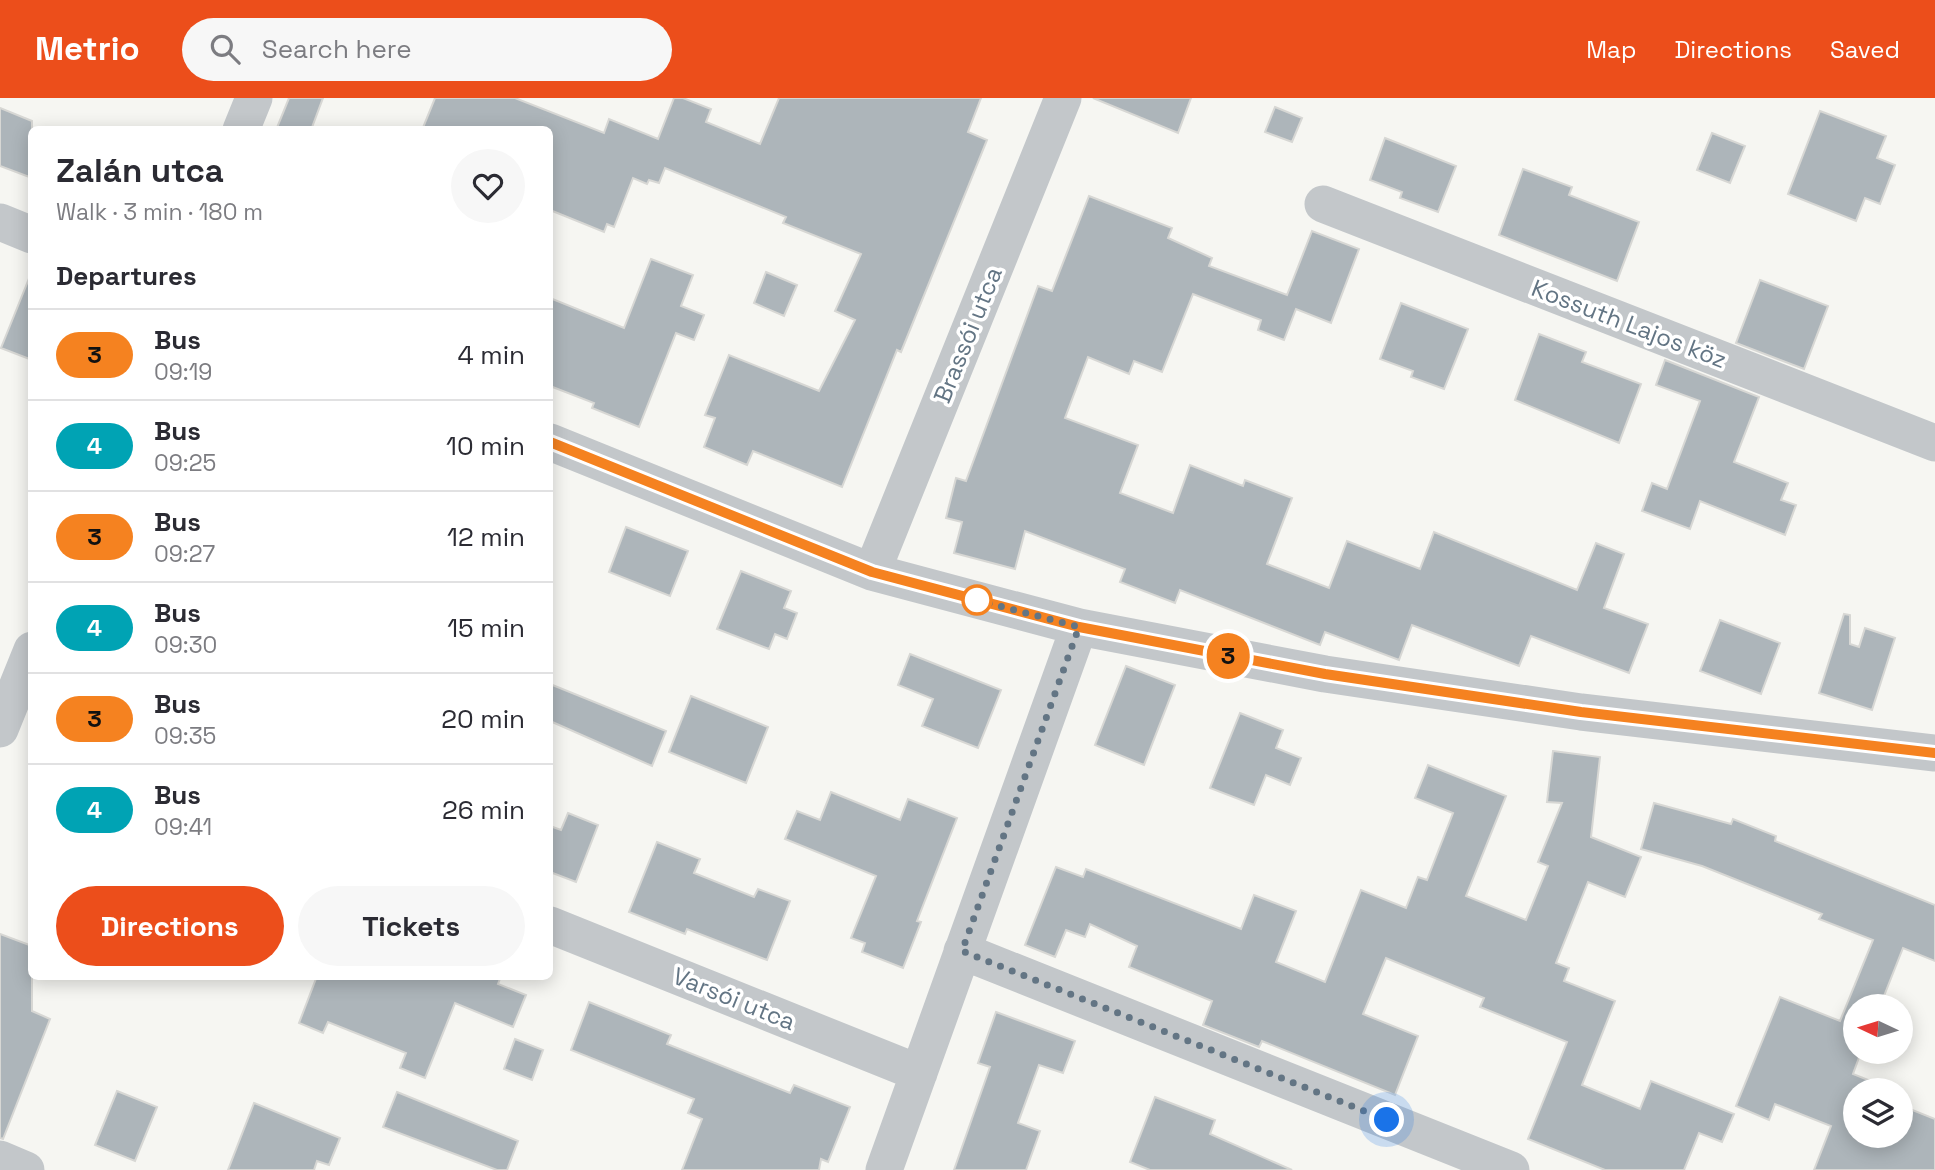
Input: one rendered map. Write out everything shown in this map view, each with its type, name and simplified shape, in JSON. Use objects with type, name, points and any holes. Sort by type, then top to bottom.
[{"type":"street","points":[[243,126],[254,98]]},
{"type":"street","name":"Brassói utca","points":[[872,572],[1063,98]]},
{"type":"street","name":"Kossuth Lajos köz","points":[[1323,204],[1935,443]]},
{"type":"street","points":[[0,222],[28,233]]},
{"type":"street","points":[[553,443],[872,572],[1079,627],[1325,674],[1581,712],[1935,753]]},
{"type":"street","points":[[884,1170],[1079,627]]},
{"type":"street","points":[[10,714],[28,662]]},
{"type":"street","name":"Varsói utca","points":[[553,926],[919,1073]]},
{"type":"street","points":[[962,951],[1511,1170]]},
{"type":"street","points":[[0,1159],[26,1170]]},
{"type":"building","points":[[289,98],[323,98],[312,126],[278,126]]},
{"type":"building","points":[[435,98],[515,98],[604,133],[609,119],[658,139],[674,98],[683,98],[711,109],[706,122],[760,144],[779,98],[981,98],[968,132],[987,140],[901,352],[897,350],[842,487],[753,451],[747,465],[704,447],[715,418],[705,415],[729,355],[819,391],[855,320],[835,311],[861,254],[783,223],[786,217],[665,168],[659,183],[649,180],[647,184],[633,178],[614,227],[607,224],[604,232],[553,211],[553,126],[424,126]]},
{"type":"building","points":[[1093,98],[1191,98],[1178,133]]},
{"type":"building","points":[[1275,107],[1302,118],[1292,142],[1265,132]]},
{"type":"building","points":[[0,108],[32,121],[32,126],[28,126],[28,176],[0,166]]},
{"type":"building","points":[[1820,111],[1886,136],[1877,158],[1895,165],[1880,204],[1865,198],[1856,221],[1788,194]]},
{"type":"building","points":[[1712,133],[1745,146],[1730,183],[1697,170]]},
{"type":"building","points":[[1385,138],[1456,166],[1438,212],[1400,198],[1402,192],[1370,180]]},
{"type":"building","points":[[1523,169],[1572,187],[1569,195],[1639,222],[1617,281],[1499,235]]},
{"type":"building","points":[[1089,196],[1172,228],[1168,238],[1212,258],[1209,266],[1287,295],[1312,231],[1359,249],[1331,323],[1296,309],[1284,340],[1258,330],[1261,320],[1193,294],[1162,372],[1134,361],[1129,374],[1088,357],[1065,418],[1138,445],[1120,493],[1173,513],[1190,465],[1243,486],[1245,480],[1292,498],[1267,564],[1329,588],[1347,541],[1420,569],[1434,532],[1577,590],[1596,543],[1624,554],[1604,608],[1648,624],[1629,673],[1531,636],[1519,666],[1412,625],[1399,660],[1325,632],[1320,645],[1180,590],[1175,603],[1120,582],[1125,569],[1025,531],[1015,569],[954,553],[962,522],[946,518],[956,478],[966,481],[1038,286],[1052,291]]},
{"type":"building","points":[[651,259],[693,275],[681,306],[704,315],[694,340],[676,333],[639,427],[592,408],[594,403],[553,387],[553,299],[624,328]]},
{"type":"building","points":[[766,272],[797,285],[784,316],[754,303]]},
{"type":"building","points":[[1760,280],[1828,306],[1804,369],[1736,343]]},
{"type":"building","points":[[28,281],[28,358],[1,348]]},
{"type":"building","points":[[1401,303],[1468,329],[1444,389],[1411,377],[1413,371],[1380,359]]},
{"type":"building","points":[[1539,334],[1586,352],[1582,362],[1641,384],[1619,443],[1515,400]]},
{"type":"building","points":[[1665,360],[1759,397],[1734,462],[1788,483],[1781,500],[1796,505],[1785,535],[1700,501],[1690,529],[1642,511],[1652,483],[1667,489],[1700,401],[1656,385]]},
{"type":"building","points":[[626,527],[688,551],[670,596],[609,572]]},
{"type":"building","points":[[741,571],[791,591],[784,608],[797,613],[787,639],[775,634],[769,649],[717,629]]},
{"type":"building","points":[[1844,614],[1850,615],[1850,644],[1859,647],[1865,628],[1895,638],[1872,710],[1819,693]]},
{"type":"building","points":[[1720,620],[1780,643],[1761,694],[1700,671]]},
{"type":"building","points":[[910,654],[1001,690],[978,748],[922,726],[933,699],[898,685]]},
{"type":"building","points":[[1126,666],[1175,685],[1144,765],[1095,745]]},
{"type":"building","points":[[553,685],[666,731],[652,766],[553,722]]},
{"type":"building","points":[[691,696],[768,727],[746,783],[669,752]]},
{"type":"building","points":[[1240,713],[1283,730],[1276,748],[1301,758],[1290,785],[1266,775],[1254,805],[1210,788]]},
{"type":"building","points":[[1553,751],[1600,757],[1591,837],[1641,857],[1625,897],[1588,882],[1556,963],[1569,968],[1564,981],[1615,1001],[1582,1085],[1640,1109],[1651,1081],[1734,1114],[1722,1142],[1699,1133],[1684,1170],[1605,1170],[1528,1139],[1567,1042],[1480,1007],[1484,998],[1386,958],[1363,1014],[1418,1036],[1395,1095],[1262,1041],[1259,1047],[1203,1025],[1212,1001],[1129,967],[1137,946],[1090,924],[1085,937],[1066,930],[1055,957],[1025,945],[1056,867],[1083,877],[1086,869],[1241,929],[1254,895],[1296,911],[1276,962],[1325,982],[1361,890],[1406,908],[1418,877],[1427,880],[1453,813],[1415,798],[1428,765],[1506,796],[1466,896],[1526,920],[1548,866],[1538,862],[1562,803],[1547,802]]},
{"type":"building","points":[[831,792],[900,820],[908,799],[957,818],[917,921],[921,922],[903,968],[862,952],[865,943],[851,938],[876,876],[785,839],[797,811],[820,820]]},
{"type":"building","points":[[1654,803],[1731,824],[1733,819],[1776,836],[1775,841],[1935,905],[1935,961],[1903,948],[1885,994],[1851,994],[1873,940],[1819,919],[1822,914],[1702,866],[1641,849]]},
{"type":"building","points":[[568,813],[598,825],[576,882],[553,873],[553,827],[561,830]]},
{"type":"building","points":[[657,842],[700,859],[694,873],[754,897],[758,889],[790,901],[767,960],[687,929],[685,934],[629,912]]},
{"type":"building","points":[[0,934],[28,944],[28,980],[32,980],[32,1011],[50,1019],[3,1139],[0,1138]]},
{"type":"building","points":[[315,980],[500,980],[498,984],[526,995],[513,1027],[455,1003],[425,1078],[400,1068],[406,1053],[328,1022],[323,1033],[299,1023]]},
{"type":"building","points":[[1780,997],[1840,1021],[1843,1014],[1843,1064],[1857,1064],[1853,1074],[1863,1078],[1843,1078],[1843,1148],[1913,1148],[1913,1110],[1935,1119],[1935,1170],[1814,1170],[1831,1126],[1775,1104],[1769,1120],[1736,1106]]},
{"type":"building","points":[[589,1002],[671,1035],[667,1044],[790,1093],[794,1085],[850,1107],[828,1162],[821,1159],[819,1170],[682,1170],[702,1119],[688,1113],[694,1099],[571,1050]]},
{"type":"building","points":[[996,1012],[1075,1041],[1063,1073],[1039,1065],[1018,1123],[1040,1131],[1026,1170],[954,1170],[990,1067],[978,1063]]},
{"type":"building","points":[[515,1039],[543,1050],[532,1080],[504,1069]]},
{"type":"building","points":[[117,1091],[157,1107],[135,1161],[95,1145]]},
{"type":"building","points":[[397,1092],[518,1141],[507,1170],[497,1170],[383,1127]]},
{"type":"building","points":[[1155,1097],[1215,1120],[1210,1134],[1292,1170],[1150,1170],[1130,1162]]},
{"type":"building","points":[[254,1103],[340,1138],[329,1165],[317,1161],[314,1170],[228,1170]]},
{"type":"bus line","name":"3","points":[[553,443],[872,572],[1079,627],[1325,674],[1581,712],[1935,753]]},
{"type":"route","points":[[977,600],[1079,627],[962,951],[1387,1120]]}]
